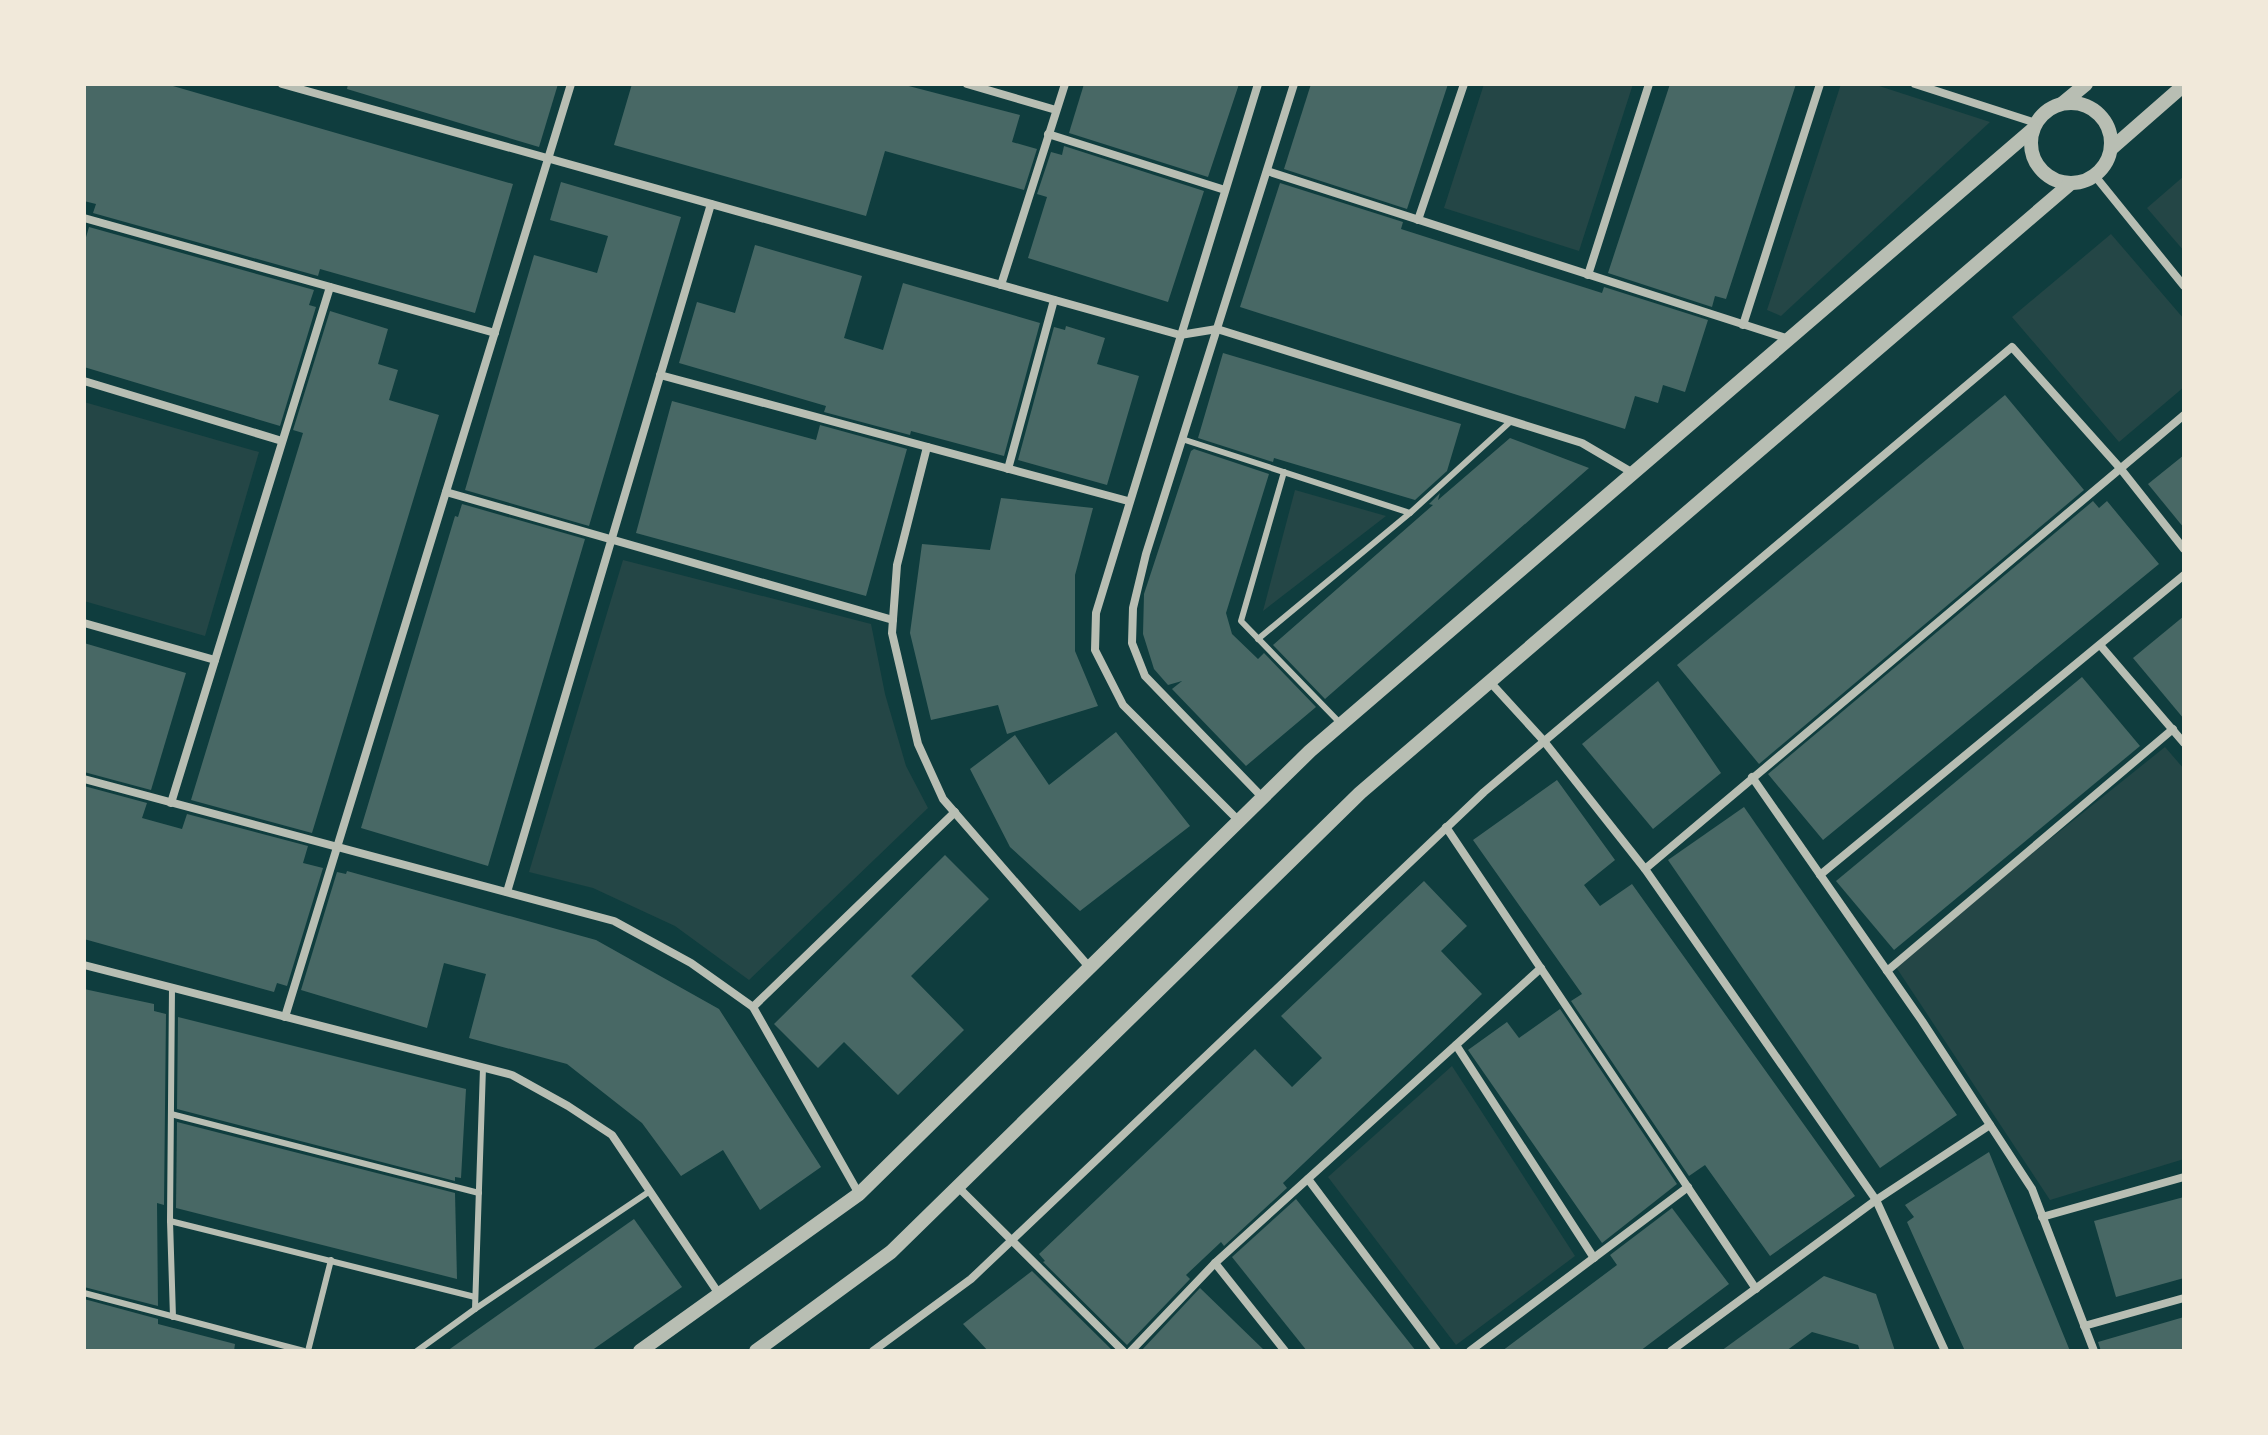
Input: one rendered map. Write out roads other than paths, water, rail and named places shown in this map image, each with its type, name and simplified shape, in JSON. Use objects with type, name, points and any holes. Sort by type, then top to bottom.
[{"type":"street","points":[[282,84],[1180,335],[1217,329],[1582,443],[1633,473]]},
{"type":"street","points":[[285,1017],[571,84]]},
{"type":"street","points":[[967,84],[1056,110]]},
{"type":"street","points":[[1001,285],[1065,84]]},
{"type":"street","points":[[1239,821],[1123,705],[1095,650],[1096,613],[1128,501],[1258,84]]},
{"type":"street","points":[[1263,798],[1145,676],[1132,643],[1133,608],[1182,439],[1294,84]]},
{"type":"street","points":[[1418,220],[1464,84]]},
{"type":"street","points":[[1588,275],[1649,84]]},
{"type":"street","points":[[1743,325],[1820,84]]},
{"type":"street","points":[[1915,84],[2034,126]]},
{"type":"street","points":[[640,1351],[859,1194],[1341,724],[1789,339],[2034,126],[2048,110],[2063,103],[2086,84]]},
{"type":"street","points":[[2112,148],[2184,85]]},
{"type":"street","points":[[756,1351],[891,1252],[1360,793],[2070,184],[2095,176],[2105,166],[2112,148],[2111,134],[2100,114],[2078,103],[2063,103]]},
{"type":"street","points":[[2034,126],[2031,151],[2038,167],[2051,179],[2070,184]]},
{"type":"street","points":[[1048,134],[1225,190]]},
{"type":"street","points":[[1267,171],[1789,339]]},
{"type":"street","points":[[2095,176],[2184,286]]},
{"type":"street","points":[[507,892],[711,204]]},
{"type":"street","points":[[84,218],[495,333]]},
{"type":"street","points":[[171,803],[330,287]]},
{"type":"street","points":[[1008,469],[1054,300]]},
{"type":"street","points":[[873,1351],[971,1279],[1446,827],[1543,740],[2012,347],[2120,468],[2184,549]]},
{"type":"street","points":[[660,375],[1128,501]]},
{"type":"street","points":[[84,381],[282,441]]},
{"type":"street","points":[[1645,869],[2184,415]]},
{"type":"street","points":[[927,447],[897,565],[892,633],[918,744],[943,799],[1090,968]]},
{"type":"street","points":[[446,492],[893,620]]},
{"type":"street","points":[[1820,875],[2184,575]]},
{"type":"street","points":[[84,623],[215,660]]},
{"type":"street","points":[[2100,645],[2184,743]]},
{"type":"street","points":[[1490,682],[1543,740],[1645,869],[1876,1200],[1945,1351]]},
{"type":"street","points":[[1887,971],[2173,729]]},
{"type":"street","points":[[1752,777],[1887,971],[2032,1189],[2094,1351]]},
{"type":"street","points":[[84,779],[614,921],[691,963],[753,1007],[859,1194]]},
{"type":"street","points":[[753,1007],[955,812]]},
{"type":"street","points":[[1446,827],[1756,1289]]},
{"type":"street","points":[[84,965],[512,1075],[612,1135],[719,1294]]},
{"type":"street","points":[[1131,1351],[1215,1263],[1541,968]]},
{"type":"street","points":[[1456,1045],[1594,1258]]},
{"type":"street","points":[[1671,1351],[1876,1200],[1990,1125]]},
{"type":"street","points":[[2042,1217],[2184,1177]]},
{"type":"street","points":[[1308,1179],[1437,1351]]},
{"type":"street","points":[[958,1187],[1123,1351]]},
{"type":"street","points":[[1470,1351],[1688,1187]]},
{"type":"street","points":[[1215,1263],[1285,1351]]},
{"type":"street","points":[[2084,1326],[2184,1298]]},
{"type":"lane","points":[[1258,639],[1410,513],[1511,421]]},
{"type":"lane","points":[[1182,439],[1410,513]]},
{"type":"lane","points":[[1284,472],[1241,621],[1341,724]]},
{"type":"lane","points":[[172,988],[170,1221],[173,1317]]},
{"type":"lane","points":[[475,1309],[483,1068]]},
{"type":"lane","points":[[171,1114],[479,1193]]},
{"type":"lane","points":[[417,1351],[650,1191]]},
{"type":"lane","points":[[170,1221],[475,1297]]},
{"type":"lane","points":[[84,1293],[306,1351],[331,1260]]}]
